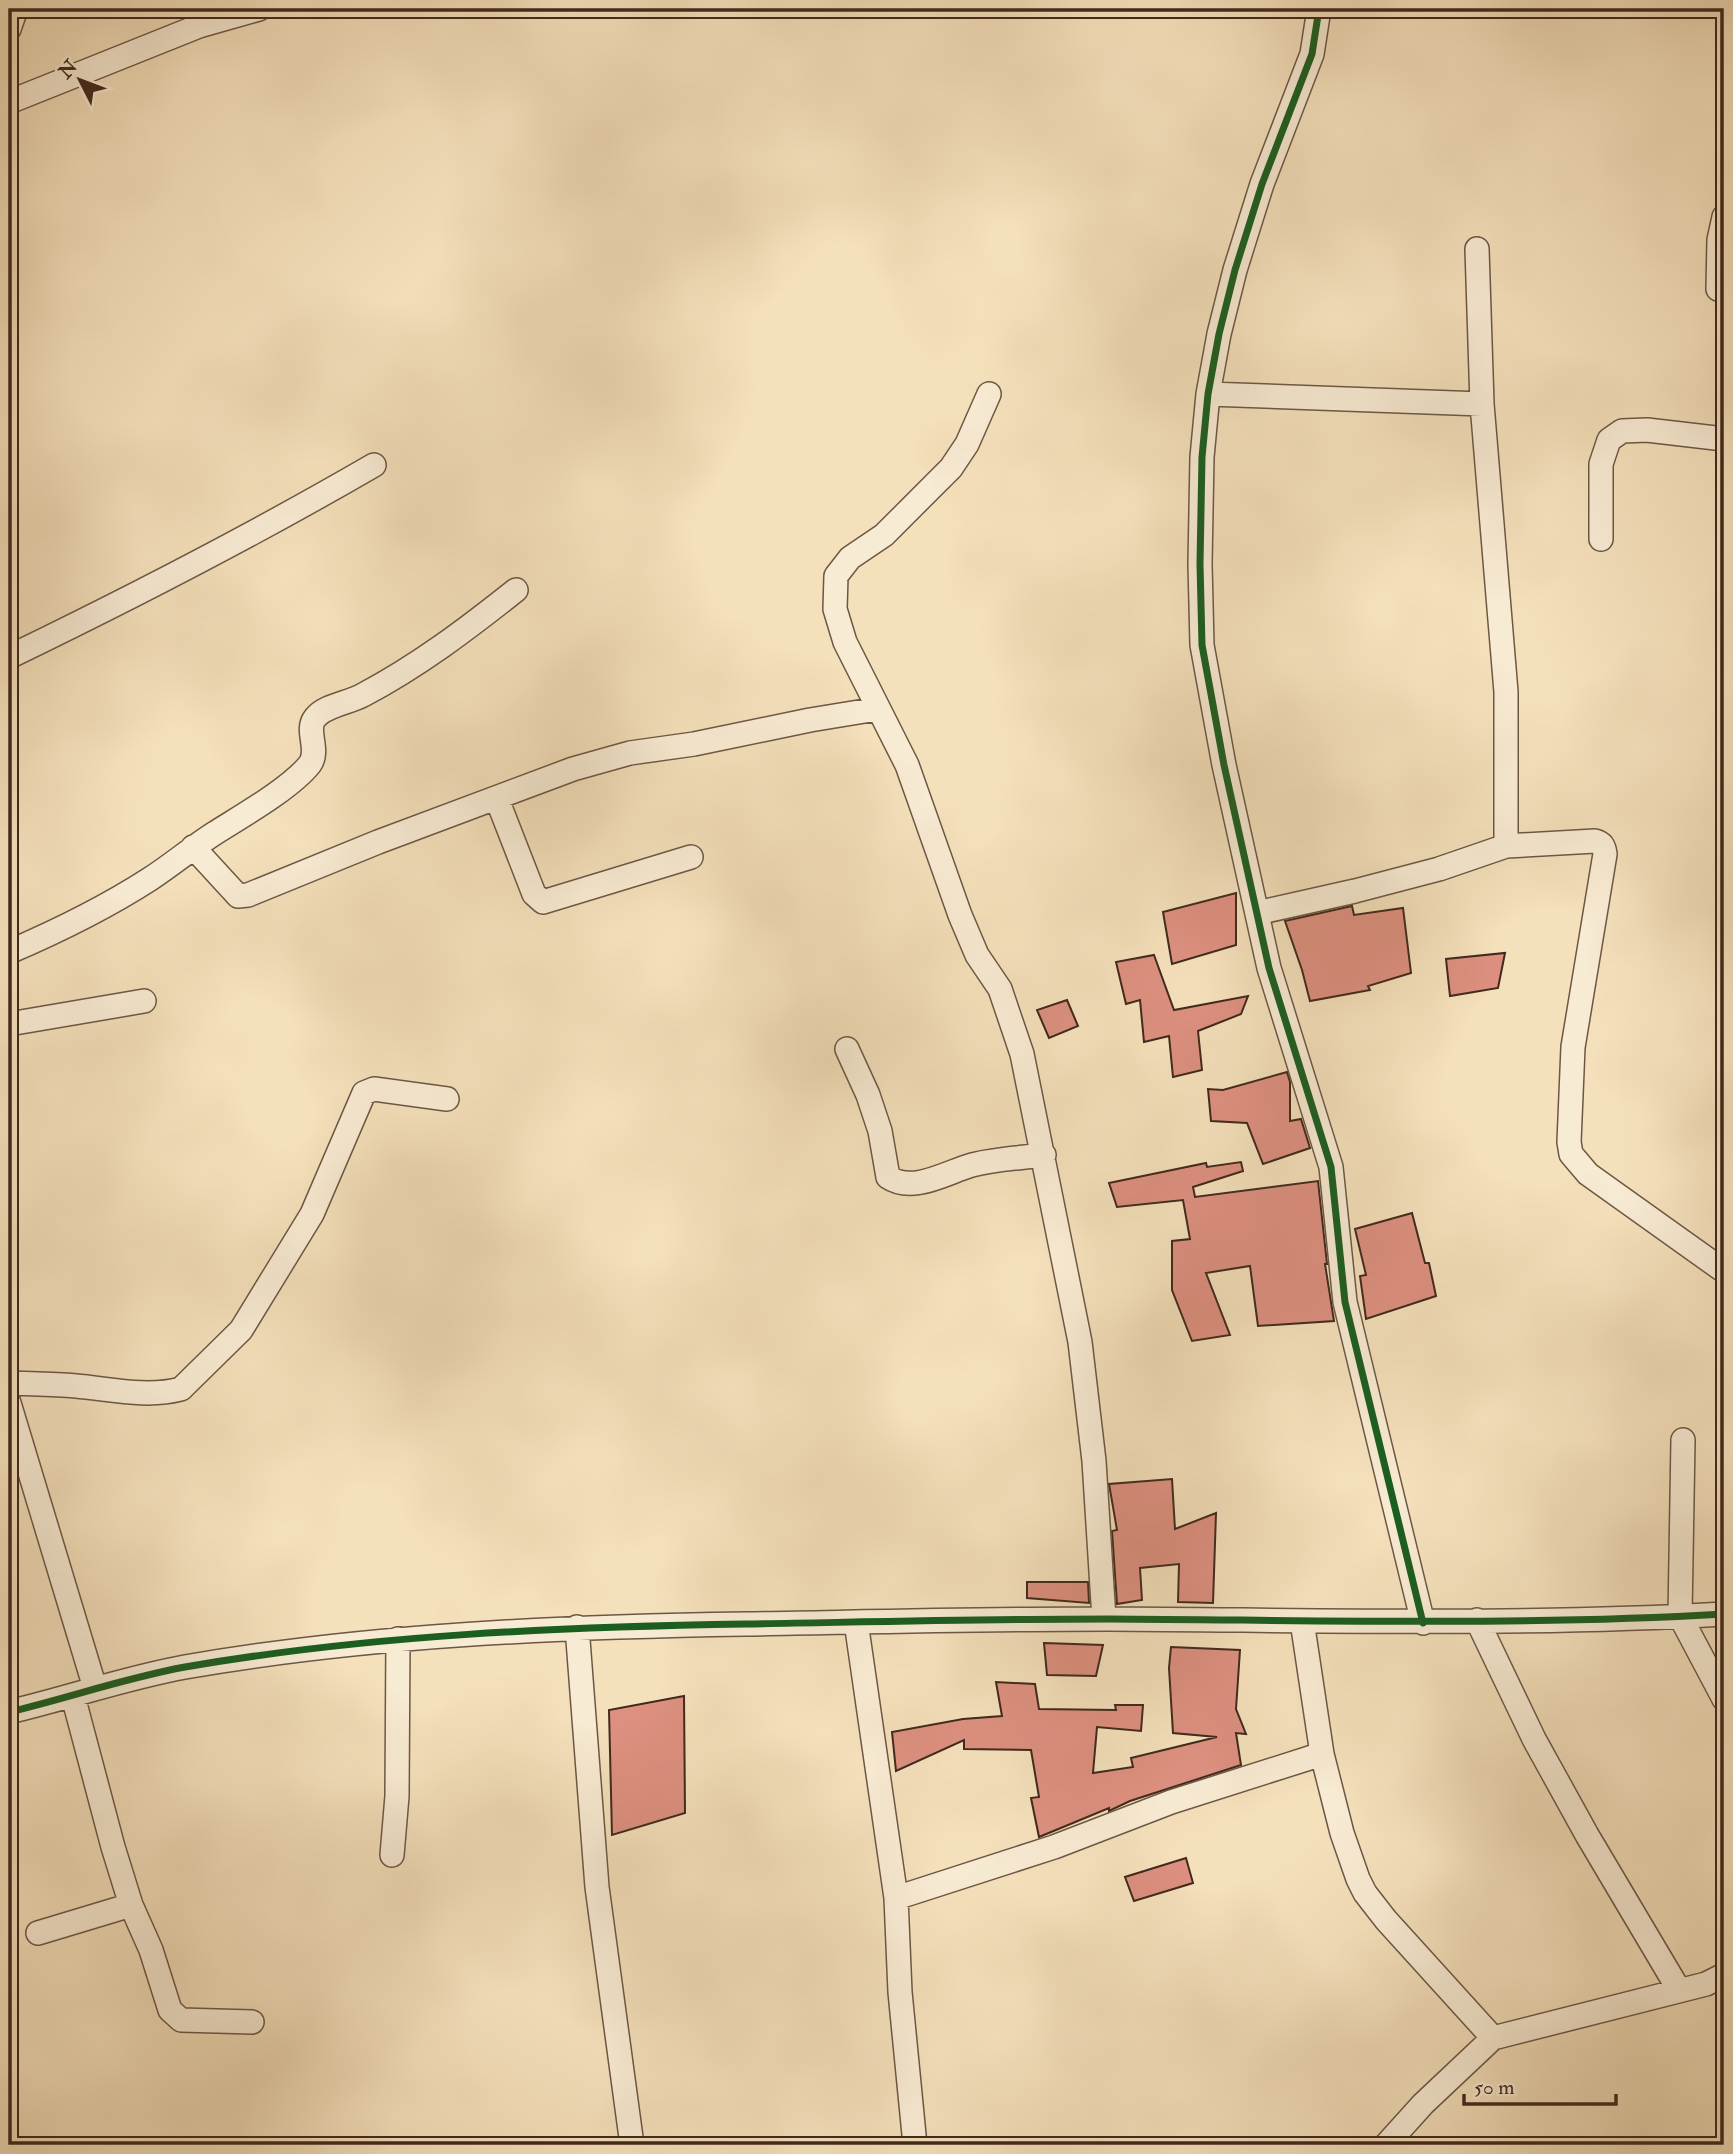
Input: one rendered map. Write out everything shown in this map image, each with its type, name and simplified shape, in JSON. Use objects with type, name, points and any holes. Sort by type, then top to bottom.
[{"type":"street","points":[[9,29],[16,9]]},
{"type":"street","points":[[9,102],[199,26],[259,9]]},
{"type":"street","points":[[1319,9],[1312,54],[1262,184],[1235,270],[1219,334],[1208,394],[1202,457],[1202,645],[1224,765],[1279,1004],[1331,1167],[1347,1314],[1423,1623]]},
{"type":"street","points":[[1718,289],[1724,216]]},
{"type":"street","points":[[1477,249],[1482,404],[1506,692],[1506,846]]},
{"type":"street","points":[[989,394],[967,444],[951,468],[884,535],[850,558],[836,576],[835,608],[845,642],[907,765],[960,915],[977,955],[1000,989],[1022,1054],[1082,1355],[1094,1461],[1104,1619]]},
{"type":"street","points":[[1208,394],[1482,404]]},
{"type":"street","points":[[1601,539],[1601,464],[1609,440],[1622,431],[1647,430],[1724,439]]},
{"type":"street","points":[[9,657],[166,580],[374,465]]},
{"type":"street","points":[[9,952],[68,927],[113,902],[288,784],[310,763],[314,748],[313,719],[322,712],[355,700],[394,679],[460,635],[516,590]]},
{"type":"street","points":[[193,847],[239,897],[573,769],[630,753],[694,744],[877,709]]},
{"type":"street","points":[[497,799],[534,894],[543,902],[691,857]]},
{"type":"street","points":[[1257,913],[1439,869],[1506,846],[1595,841],[1604,846],[1605,854],[1573,1047],[1569,1142],[1571,1154],[1588,1174],[1724,1271]]},
{"type":"street","points":[[9,1024],[144,1001]]},
{"type":"street","points":[[847,1049],[880,1131],[888,1177],[897,1183],[919,1182],[974,1164],[1044,1155]]},
{"type":"street","points":[[9,1383],[74,1385],[126,1392],[169,1392],[181,1389],[241,1330],[312,1214],[364,1093],[374,1089],[447,1099]]},
{"type":"street","points":[[9,1404],[17,1459],[95,1688]]},
{"type":"street","points":[[1684,1440],[1680,1616],[1724,1699]]},
{"type":"street","points":[[9,1712],[182,1668],[398,1639],[577,1627],[1104,1619],[1423,1623],[1724,1613]]},
{"type":"street","points":[[1477,1620],[1534,1739],[1587,1835],[1679,1990]]},
{"type":"street","points":[[1302,1621],[1322,1754],[1342,1833],[1365,1894],[1493,2038]]},
{"type":"street","points":[[856,1622],[896,1898],[900,1992],[915,2145]]},
{"type":"street","points":[[577,1627],[597,1887],[632,2145]]},
{"type":"street","points":[[391,1855],[397,1796],[398,1639]]},
{"type":"street","points":[[73,1696],[113,1847],[131,1905],[151,1950],[170,2010],[181,2020],[252,2022]]},
{"type":"street","points":[[896,1898],[1054,1847],[1171,1802],[1322,1754]]},
{"type":"street","points":[[38,1933],[131,1905]]},
{"type":"street","points":[[1386,2145],[1423,2104],[1493,2038],[1706,1984],[1724,1975]]},
{"type":"building","points":[[1236,893],[1236,945],[1172,964],[1163,912]]},
{"type":"building","points":[[1352,906],[1354,915],[1403,908],[1411,973],[1368,986],[1370,990],[1310,1001],[1285,921]]},
{"type":"building","points":[[1505,953],[1498,988],[1450,996],[1446,959]]},
{"type":"building","points":[[1154,955],[1174,1010],[1248,996],[1241,1014],[1198,1031],[1202,1070],[1173,1077],[1169,1036],[1144,1042],[1140,1000],[1126,1004],[1116,962]]},
{"type":"building","points":[[1067,1000],[1078,1026],[1049,1038],[1037,1010]]},
{"type":"building","points":[[1287,1072],[1290,1082],[1290,1121],[1301,1119],[1310,1148],[1263,1164],[1247,1123],[1211,1121],[1208,1089],[1223,1090]]},
{"type":"building","points":[[1241,1162],[1243,1171],[1193,1187],[1195,1197],[1318,1181],[1325,1264],[1334,1321],[1258,1326],[1250,1266],[1206,1273],[1230,1335],[1192,1341],[1172,1290],[1172,1241],[1190,1239],[1183,1200],[1117,1207],[1109,1183],[1206,1163],[1207,1167]]},
{"type":"building","points":[[1412,1213],[1425,1263],[1429,1263],[1436,1296],[1366,1319],[1360,1276],[1366,1275],[1355,1229]]},
{"type":"building","points":[[1172,1479],[1175,1529],[1216,1513],[1213,1603],[1178,1602],[1179,1564],[1140,1568],[1142,1600],[1117,1604],[1112,1531],[1117,1530],[1109,1484]]},
{"type":"building","points":[[1027,1582],[1088,1582],[1089,1603],[1027,1598]]},
{"type":"building","points":[[1044,1643],[1103,1645],[1096,1676],[1047,1675]]},
{"type":"building","points":[[1171,1647],[1240,1650],[1236,1709],[1246,1734],[1236,1733],[1241,1765],[1130,1801],[1109,1811],[1109,1808],[1039,1837],[1031,1798],[1039,1797],[1031,1750],[964,1749],[964,1740],[896,1771],[892,1732],[963,1719],[1002,1716],[996,1682],[1035,1684],[1039,1709],[1116,1710],[1115,1705],[1143,1705],[1141,1731],[1097,1727],[1093,1773],[1133,1767],[1131,1758],[1217,1737],[1173,1733],[1169,1668]]},
{"type":"building","points":[[684,1696],[685,1813],[612,1835],[609,1710]]},
{"type":"building","points":[[1186,1858],[1193,1883],[1134,1901],[1125,1877]]},
{"type":"cycle path","points":[[1319,9],[1312,54],[1262,184],[1235,270],[1219,334],[1208,394],[1202,457],[1202,645],[1224,765],[1269,968],[1331,1167],[1345,1302],[1423,1623]]},
{"type":"cycle path","points":[[9,1712],[119,1682],[185,1667],[255,1656],[394,1640],[535,1630],[973,1620],[1494,1621],[1724,1614]]}]
